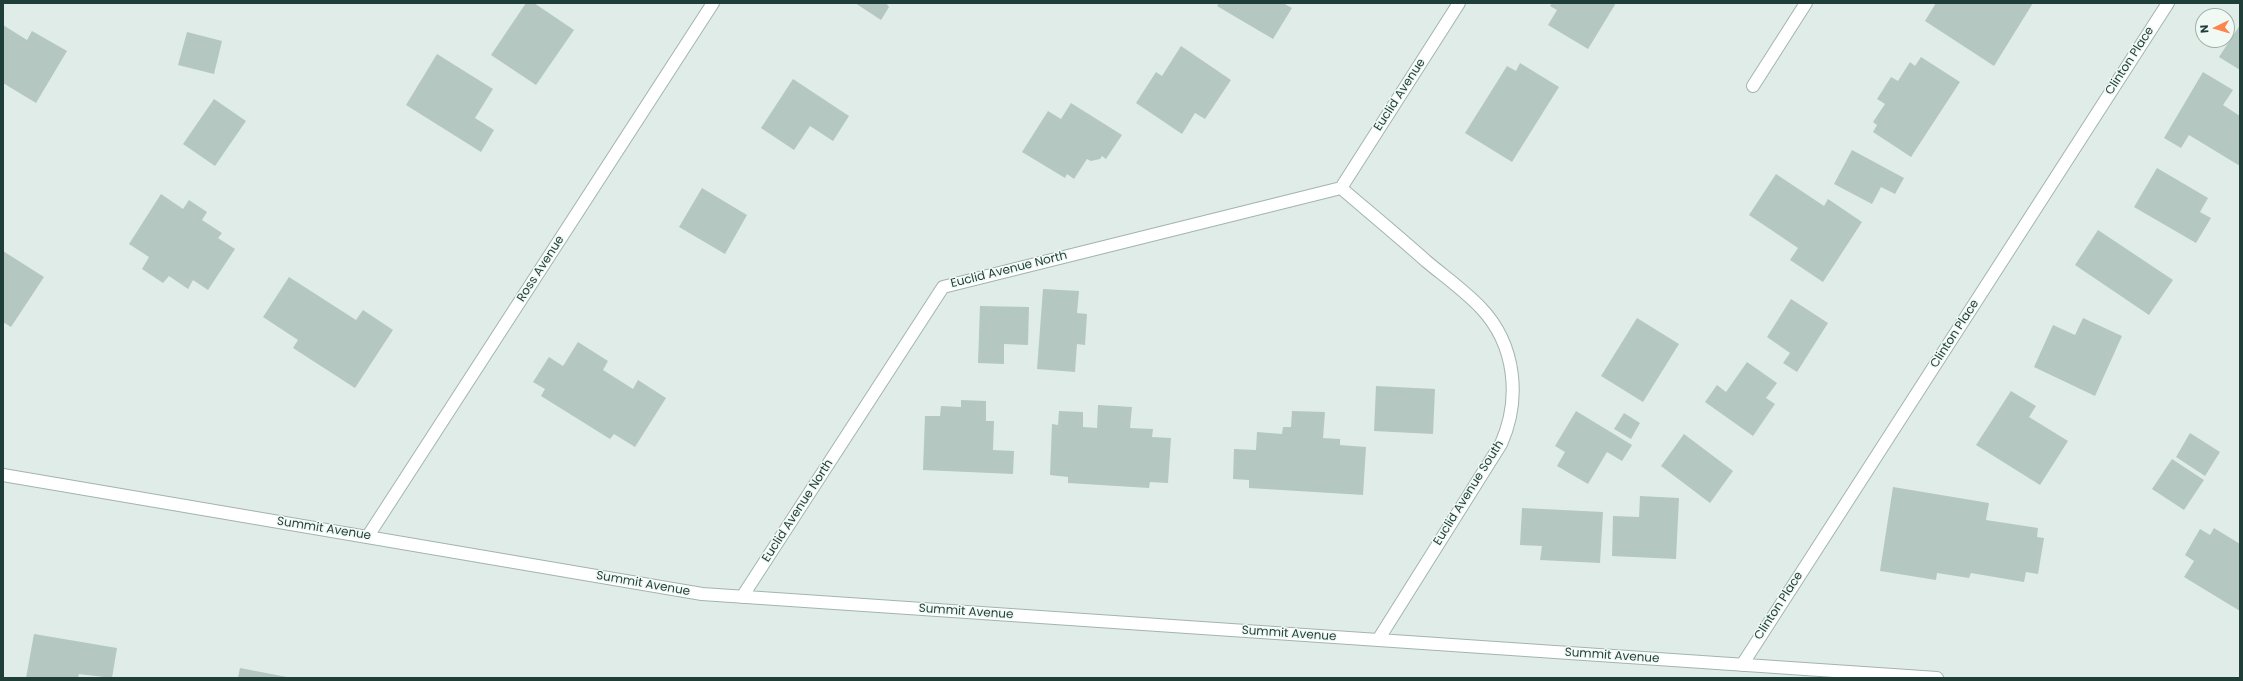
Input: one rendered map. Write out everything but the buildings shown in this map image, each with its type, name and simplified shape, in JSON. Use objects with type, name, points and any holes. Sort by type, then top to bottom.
[{"type":"street","name":"Ross Avenue","points":[[368,536],[714,3]]},
{"type":"street","name":"Euclid Avenue","points":[[1341,188],[1459,3]]},
{"type":"street","points":[[1753,86],[1806,3]]},
{"type":"street","name":"Clinton Place","points":[[1742,665],[2168,3]]},
{"type":"street","name":"Euclid Avenue North","points":[[742,597],[943,287],[1341,188]]},
{"type":"street","name":"Euclid Avenue South","points":[[1341,188],[1482,308],[1501,336],[1512,367],[1513,401],[1506,431],[1501,444],[1378,640]]},
{"type":"street","name":"Summit Avenue","points":[[3,475],[702,594],[1937,678]]}]
